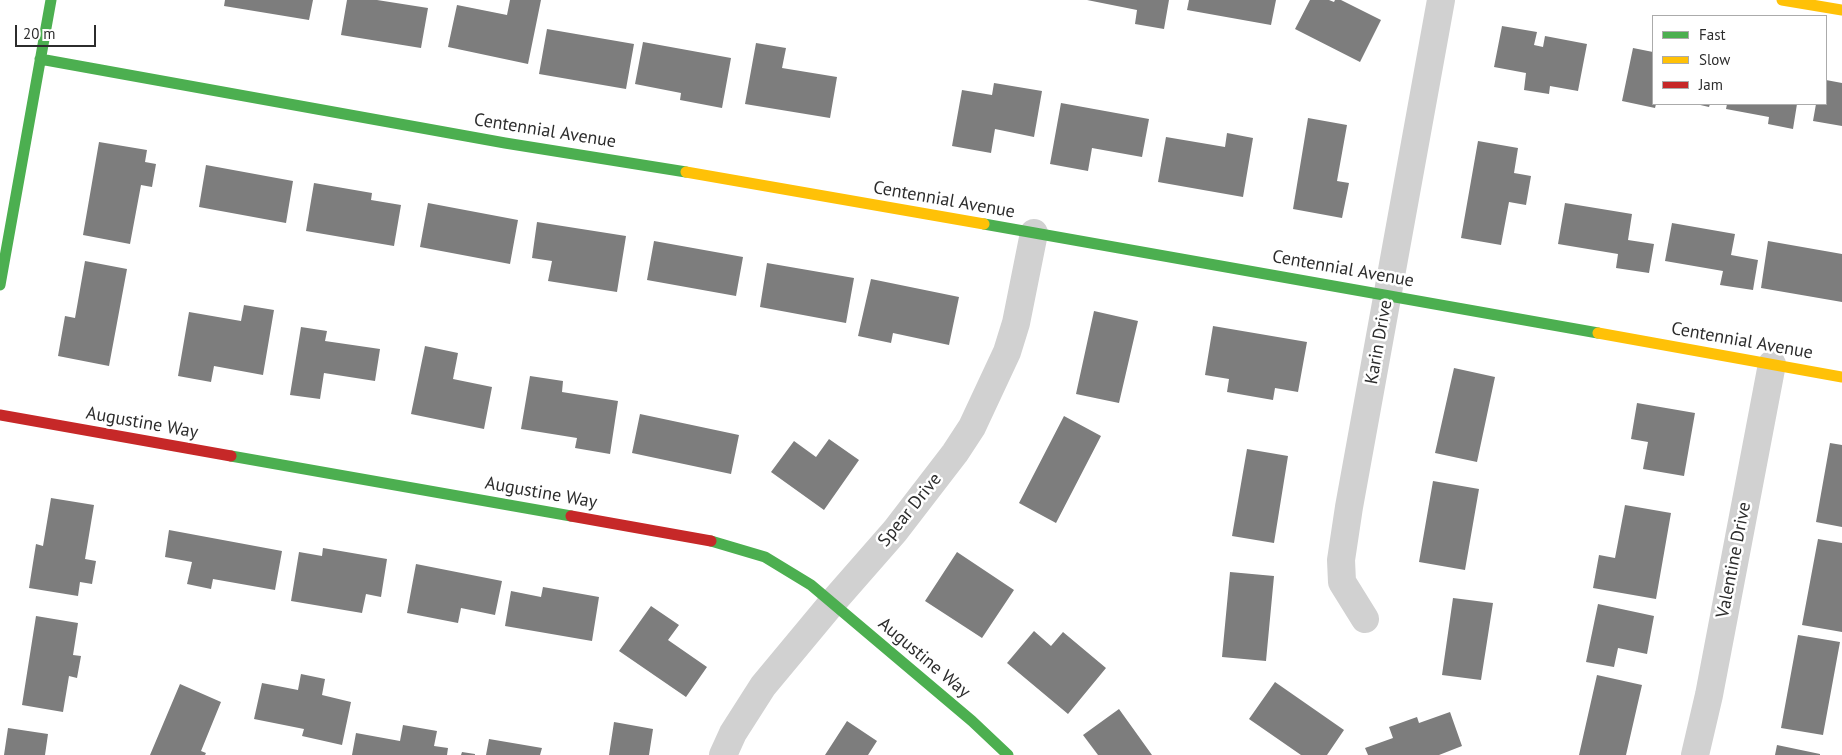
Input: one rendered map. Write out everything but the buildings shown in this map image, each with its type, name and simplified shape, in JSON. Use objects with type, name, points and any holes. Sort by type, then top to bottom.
[{"type":"street","points":[[0,285],[51,0]]},
{"type":"street","name":"Karin Drive","points":[[1366,619],[1342,582],[1341,560],[1441,0]]},
{"type":"street","points":[[1782,0],[1833,6]]},
{"type":"street","name":"Centennial Avenue","points":[[40,59],[505,143],[715,177],[1842,377]]},
{"type":"street","name":"Spear Drive","points":[[723,755],[733,733],[763,686],[895,531],[955,453],[972,427],[1007,352],[1016,323],[1034,233]]},
{"type":"street","name":"Valentine Drive","points":[[1695,755],[1709,696],[1772,364]]},
{"type":"street","name":"Augustine Way","points":[[0,415],[722,543],[765,557],[812,585],[972,721],[1008,755]]},
{"type":"traffic: fast","points":[[0,285],[51,0]]},
{"type":"traffic: fast","points":[[40,59],[505,143],[686,172]]},
{"type":"traffic: fast","points":[[984,224],[1598,333]]},
{"type":"traffic: fast","points":[[231,456],[571,516]]},
{"type":"traffic: fast","points":[[711,541],[765,557],[811,585],[972,721],[1008,755]]},
{"type":"traffic: slow","points":[[1782,0],[1842,10]]},
{"type":"traffic: slow","points":[[686,172],[984,224]]},
{"type":"traffic: slow","points":[[1598,333],[1842,377]]},
{"type":"traffic: jam","points":[[0,415],[231,456]]},
{"type":"traffic: jam","points":[[571,516],[711,541]]}]
